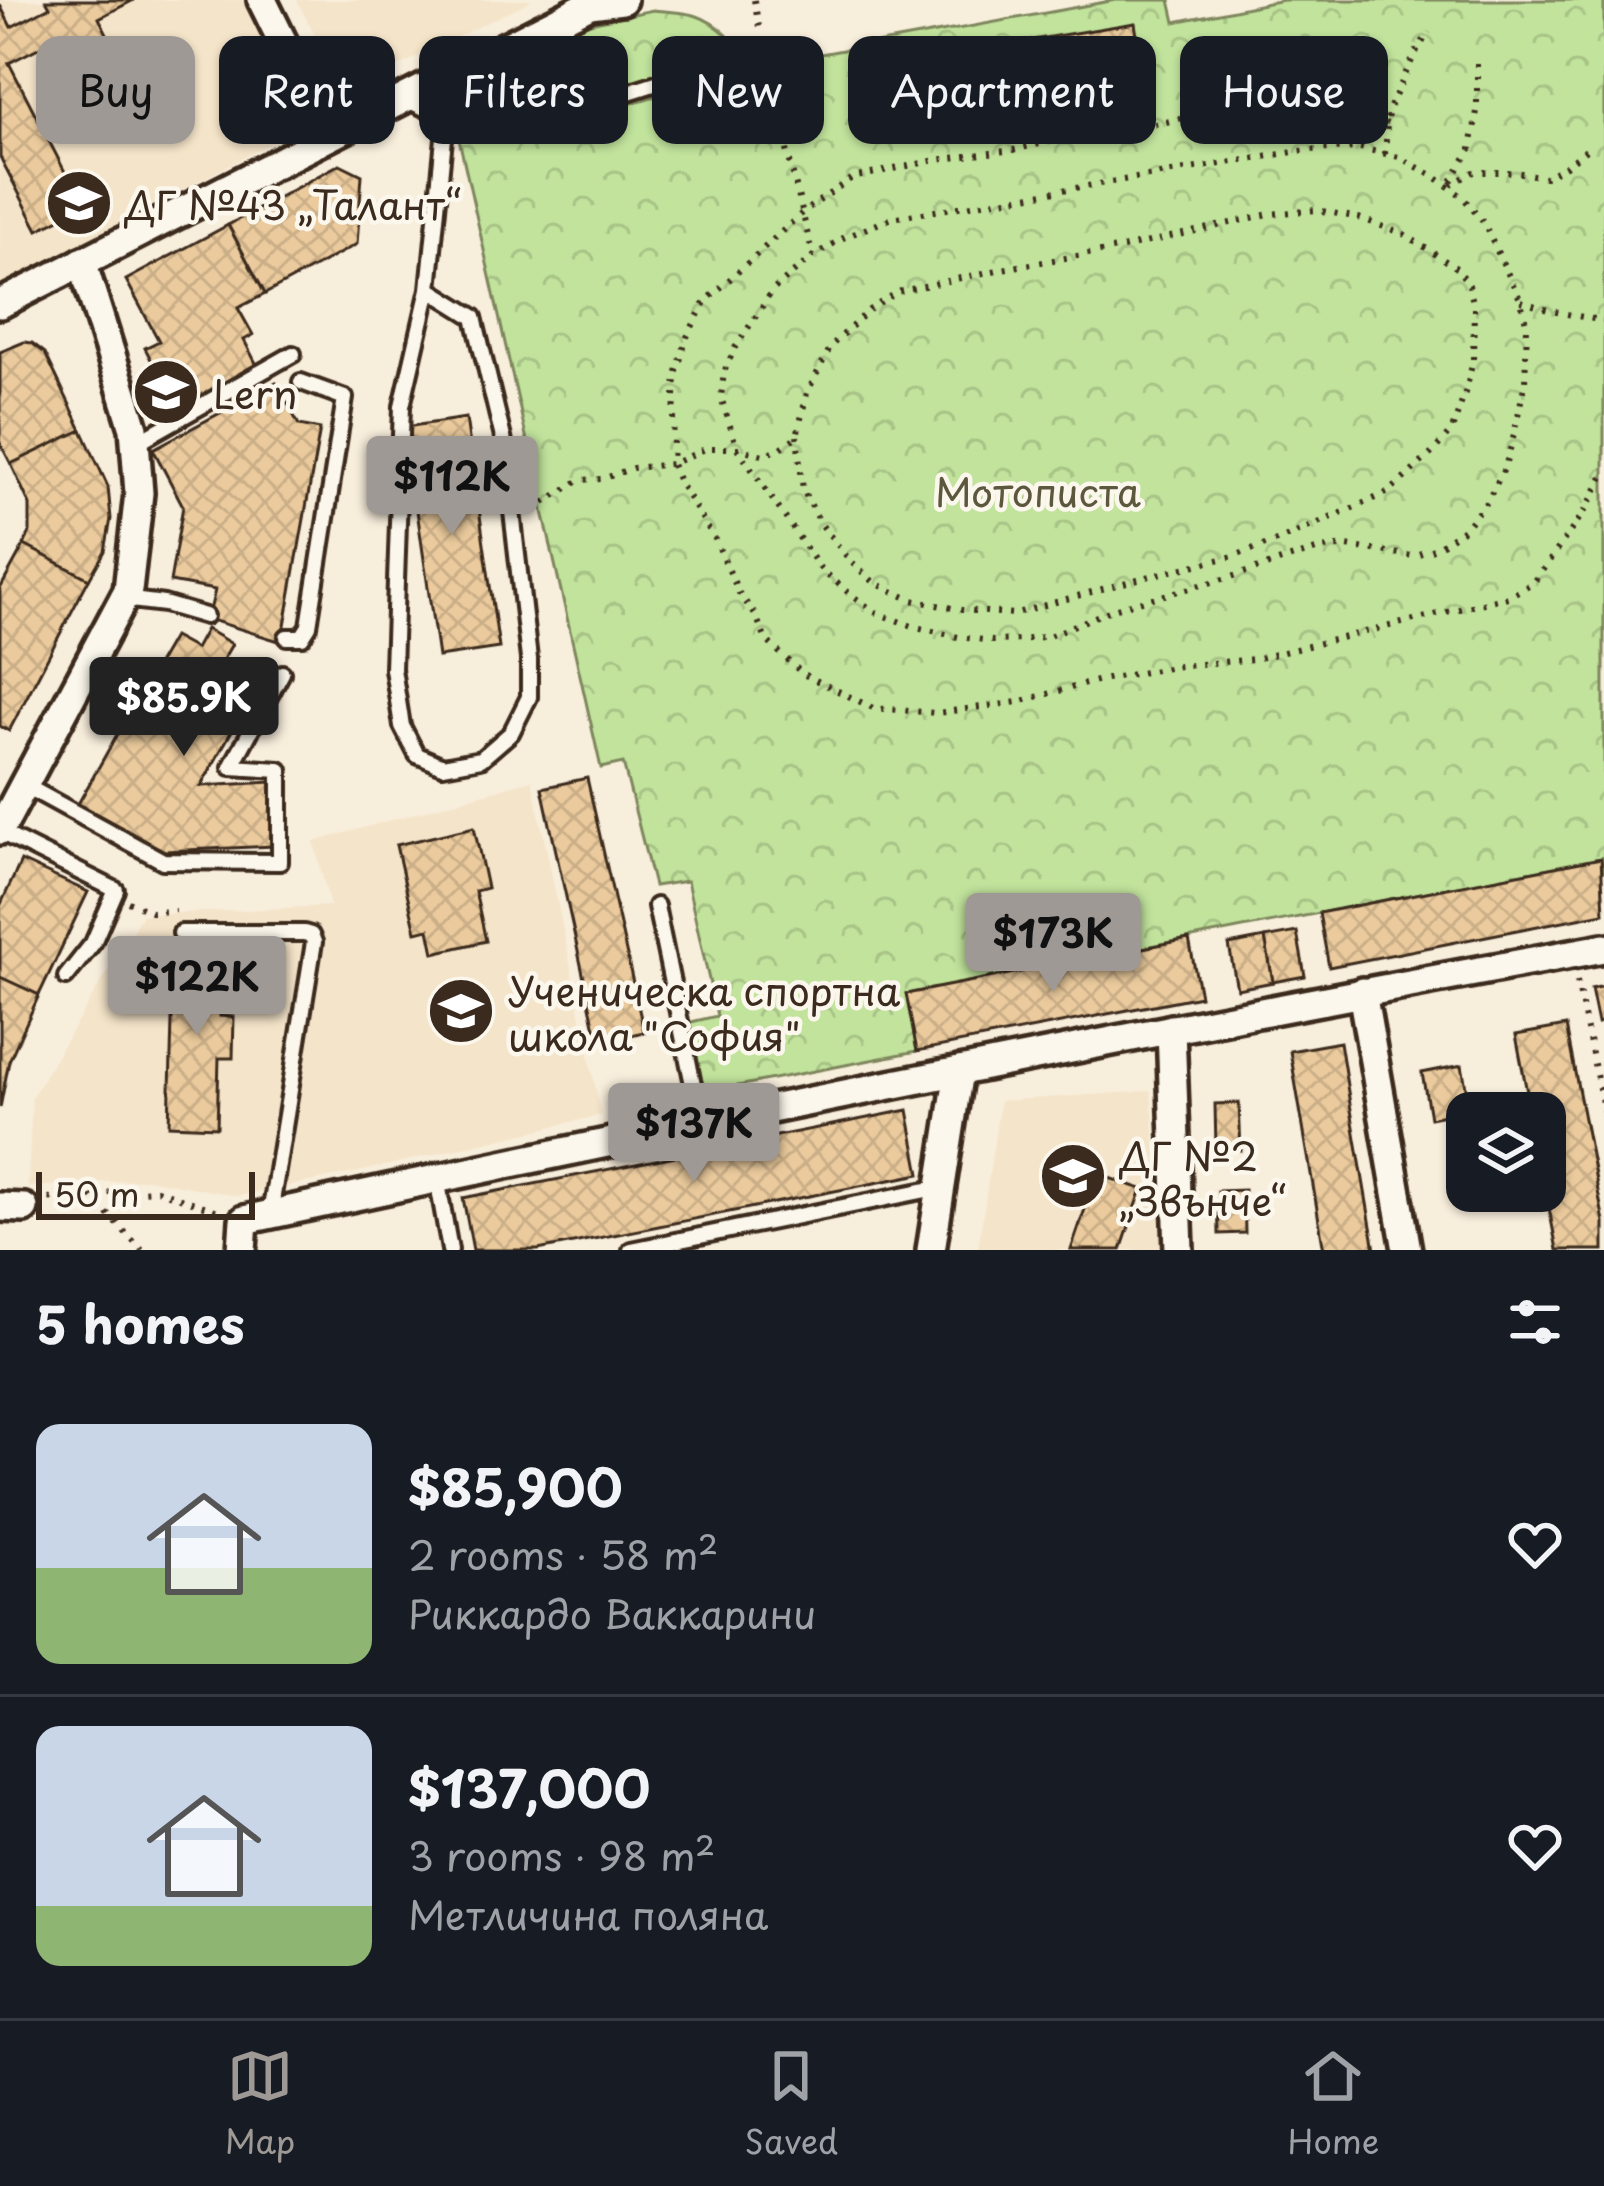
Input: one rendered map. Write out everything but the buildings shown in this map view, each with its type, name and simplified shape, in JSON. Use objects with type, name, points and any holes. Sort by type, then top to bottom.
[{"type":"street","points":[[262,0],[280,36]]},
{"type":"street","points":[[395,103],[594,2],[622,0]]},
{"type":"street","points":[[0,304],[313,144]]},
{"type":"street","points":[[0,831],[128,590],[140,493],[134,428],[82,262]]},
{"type":"street","points":[[242,1250],[257,1217],[959,1071],[1604,948]]},
{"type":"street","points":[[1362,992],[1407,1250]]},
{"type":"street","points":[[1171,1029],[1179,1250]]},
{"type":"street","points":[[931,1250],[959,1071]]},
{"type":"lane","points":[[404,99],[419,106]]},
{"type":"lane","points":[[428,289],[474,316],[504,442],[529,658],[529,697],[511,733],[481,759],[443,766],[417,755],[402,727],[393,669],[403,406],[428,289],[443,144]]},
{"type":"lane","points":[[136,443],[293,354]]},
{"type":"lane","points":[[287,637],[302,638],[309,626],[345,398],[301,382]]},
{"type":"lane","points":[[123,598],[205,616]]},
{"type":"lane","points":[[24,785],[163,861],[280,862],[280,770],[231,767],[282,673]]},
{"type":"lane","points":[[0,831],[116,890],[93,943],[66,977]]},
{"type":"lane","points":[[656,906],[701,1123]]},
{"type":"lane","points":[[181,933],[304,933],[314,942],[257,1217]]},
{"type":"lane","points":[[436,1178],[450,1250]]},
{"type":"lane","points":[[631,1250],[941,1186]]},
{"type":"path","points":[[754,0],[761,36]]},
{"type":"path","points":[[1388,111],[1430,32]]},
{"type":"path","points":[[1448,186],[1472,149],[1477,64]]},
{"type":"path","points":[[1180,118],[852,178],[802,212],[705,302],[687,337],[676,375],[672,464],[739,593],[766,640],[784,659],[803,674],[873,708],[938,713],[1018,702],[1179,666],[1255,659],[1508,597],[1534,582],[1586,511],[1604,475]]},
{"type":"path","points":[[786,144],[813,256]]},
{"type":"path","points":[[1384,154],[1385,144]]},
{"type":"path","points":[[1448,186],[1474,172],[1545,177],[1591,146]]},
{"type":"path","points":[[1360,148],[1400,157],[1448,186],[1483,222],[1521,301],[1527,327],[1525,382],[1505,467],[1488,500],[1464,529],[1436,548],[1413,556],[1347,546],[1319,549],[1116,608],[1049,636],[993,641],[958,638],[877,613],[820,568],[737,448],[722,397],[724,372],[743,333],[773,290],[813,256],[892,218],[1306,150],[1360,148]]},
{"type":"path","points":[[513,527],[580,480],[672,464],[707,448],[737,448],[764,455],[781,448],[797,436],[807,393],[831,346],[869,310],[897,292],[1268,214],[1317,210],[1404,234],[1458,269],[1469,285],[1474,308],[1473,360],[1452,430],[1389,492],[1234,556],[1013,614],[912,600],[875,583],[821,524],[803,490],[797,436]]},
{"type":"path","points":[[1521,301],[1604,321]]},
{"type":"path","points":[[113,897],[152,912],[175,911]]},
{"type":"path","points":[[1571,954],[1604,1113]]},
{"type":"path","points":[[12,1207],[58,1196],[157,1190],[257,1217]]},
{"type":"path","points":[[89,1194],[142,1250]]},
{"type":"shaded area","points":[[0,0],[252,0],[271,36],[219,36],[219,144],[269,144],[0,286]]},
{"type":"shaded area","points":[[297,0],[532,0],[459,36],[419,36],[419,56],[395,68],[395,36],[315,36]]},
{"type":"shaded area","points":[[532,780],[601,1115],[238,1196],[148,1179],[28,1187],[32,1097],[142,915],[330,906],[314,842]]},
{"type":"shaded area","name":"ДГ №2 „Звънче“","points":[[1151,1091],[1163,1250],[978,1250],[1000,1101]]},
{"type":"green space","name":"Мотописта","points":[[1116,0],[1170,0],[1175,22],[1283,0],[1604,0],[1604,872],[1600,858],[907,994],[917,1051],[702,1093],[687,1023],[717,1016],[687,881],[654,886],[623,763],[601,768],[460,144],[628,144],[628,104],[652,97],[652,144],[824,144],[824,53],[848,49],[848,144],[1156,144],[1156,36],[919,36]]},
{"type":"green space","points":[[653,10],[701,17],[727,36],[652,36],[652,80],[628,86],[628,36],[561,36],[590,23]]},
{"type":"place","name":"ДГ №43 „Талант“","points":[[79,203]]},
{"type":"place","name":"Lern","points":[[166,392]]},
{"type":"place","name":"Ученическа спортна школа \"София\"","points":[[461,1011]]},
{"type":"place","name":"ДГ №2 „Звънче“","points":[[1073,1176]]}]
